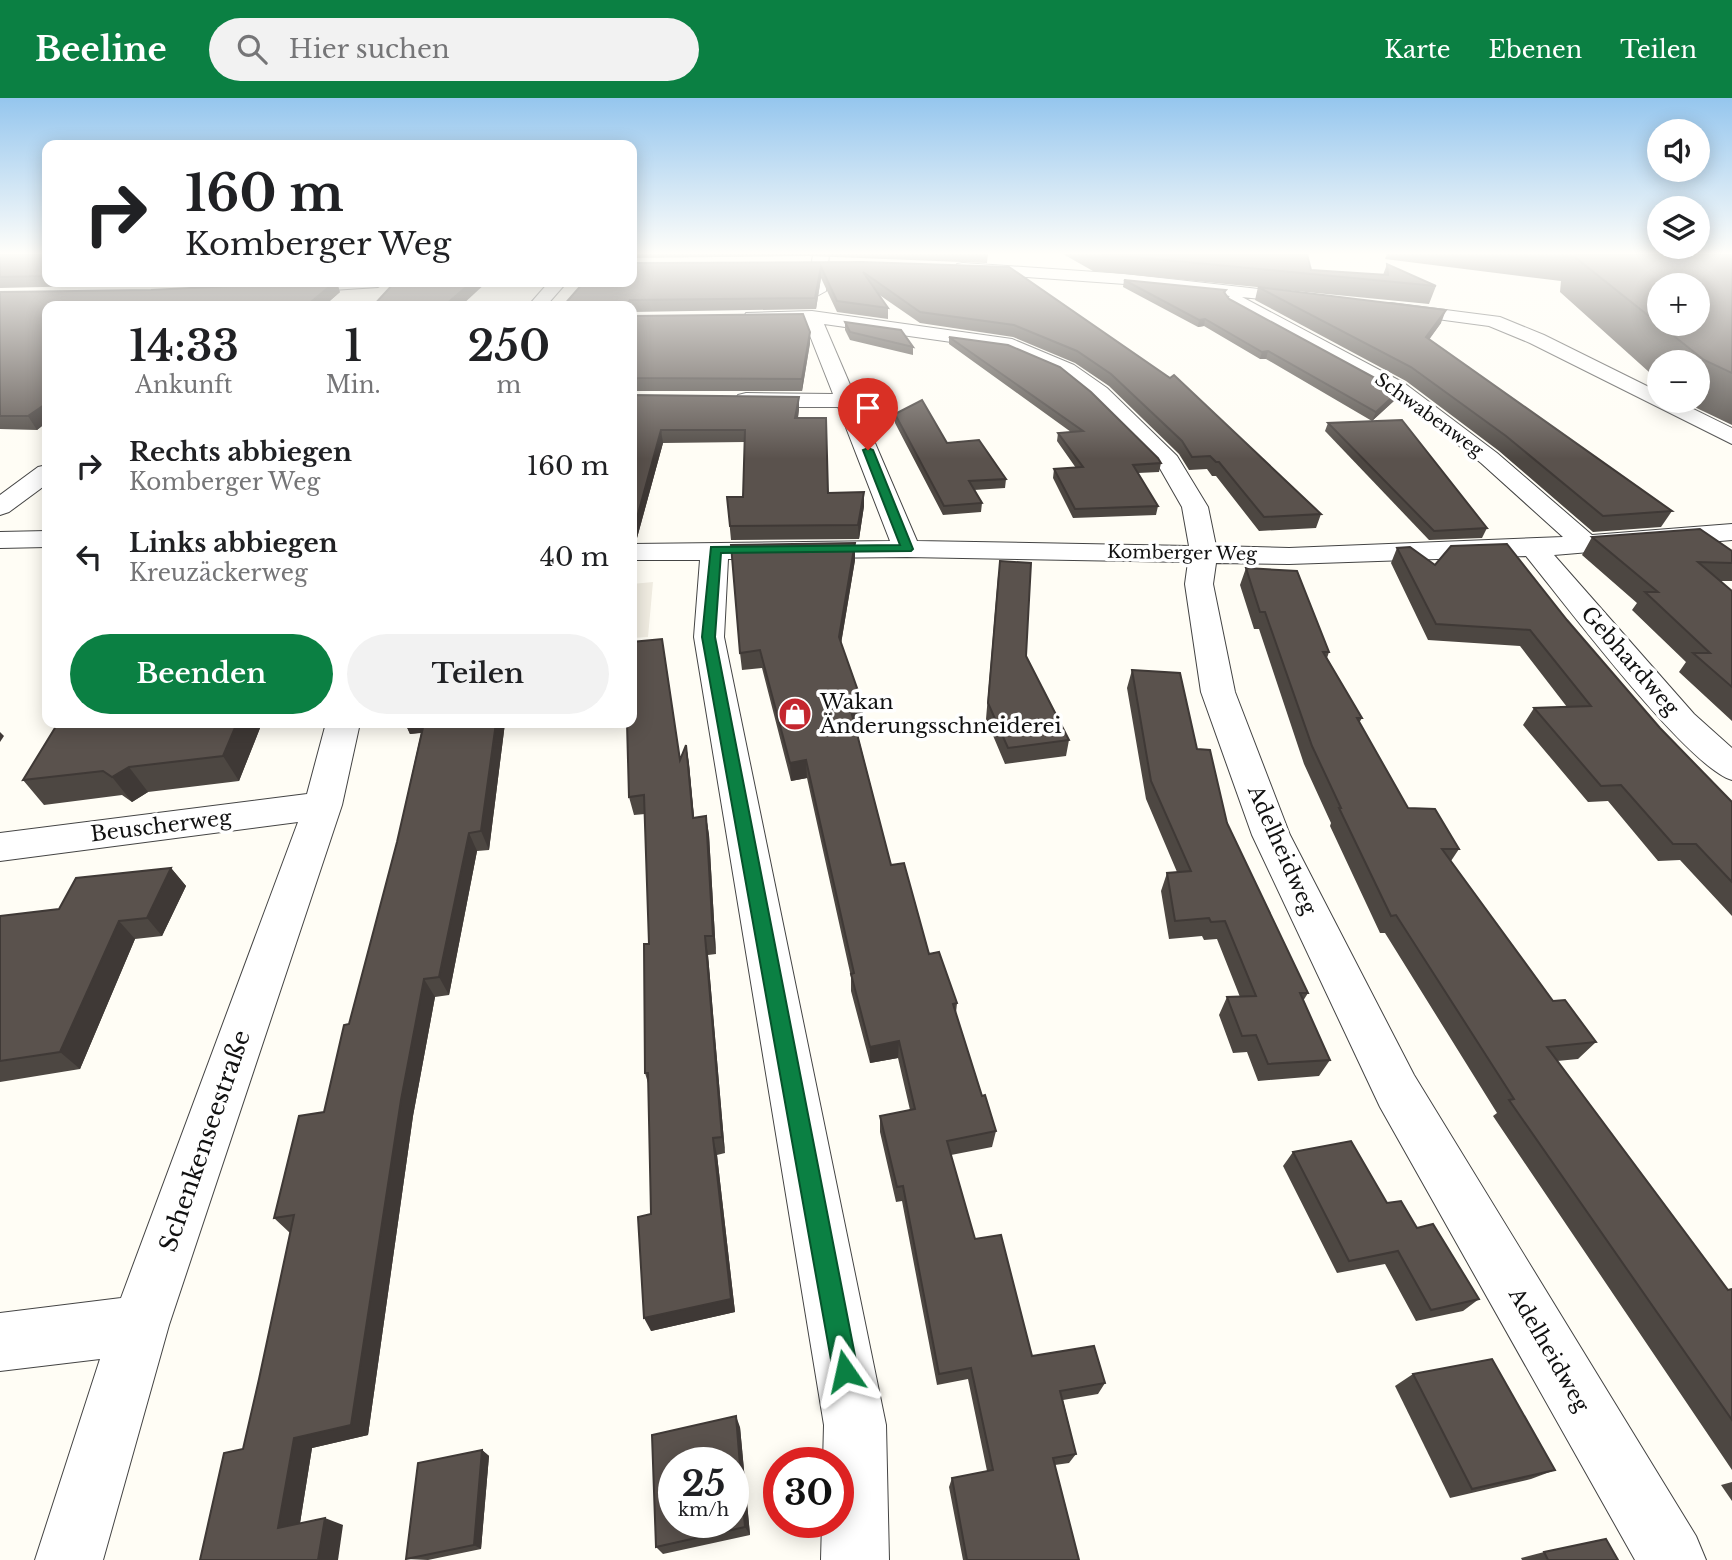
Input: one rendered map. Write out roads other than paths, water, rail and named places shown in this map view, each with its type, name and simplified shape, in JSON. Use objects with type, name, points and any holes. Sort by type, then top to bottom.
[{"type":"street","points":[[821,322],[848,401],[907,549]]},
{"type":"street","name":"Adelheidweg","points":[[903,322],[1012,345],[1067,369],[1099,393],[1168,461],[1195,507],[1204,553],[1199,583],[1218,692],[1271,835],[1398,1091],[1672,1560]]},
{"type":"street","name":"Schwabenweg","points":[[1276,322],[1397,387],[1489,458],[1587,545]]},
{"type":"street","points":[[1496,322],[1538,339],[1647,394]]},
{"type":"street","points":[[726,400],[848,401]]},
{"type":"street","points":[[1685,413],[1732,437]]},
{"type":"street","points":[[0,507],[42,476]]},
{"type":"street","name":"Komberger Weg","points":[[637,552],[907,549],[1289,556],[1533,548],[1732,532]]},
{"type":"street","points":[[0,540],[42,539]]},
{"type":"street","name":"Gebhardweg","points":[[1533,548],[1682,722],[1732,768]]},
{"type":"street","points":[[715,550],[709,637],[855,1425],[855,1560]]},
{"type":"street","name":"Schenkenseestraße","points":[[69,1560],[140,1325],[323,805],[342,728]]},
{"type":"street","name":"Beuscherweg","points":[[0,847],[323,805]]},
{"type":"street","points":[[0,1342],[140,1325]]},
{"type":"place","name":"Wakan Änderungsschneiderei","points":[[795,714]]}]
